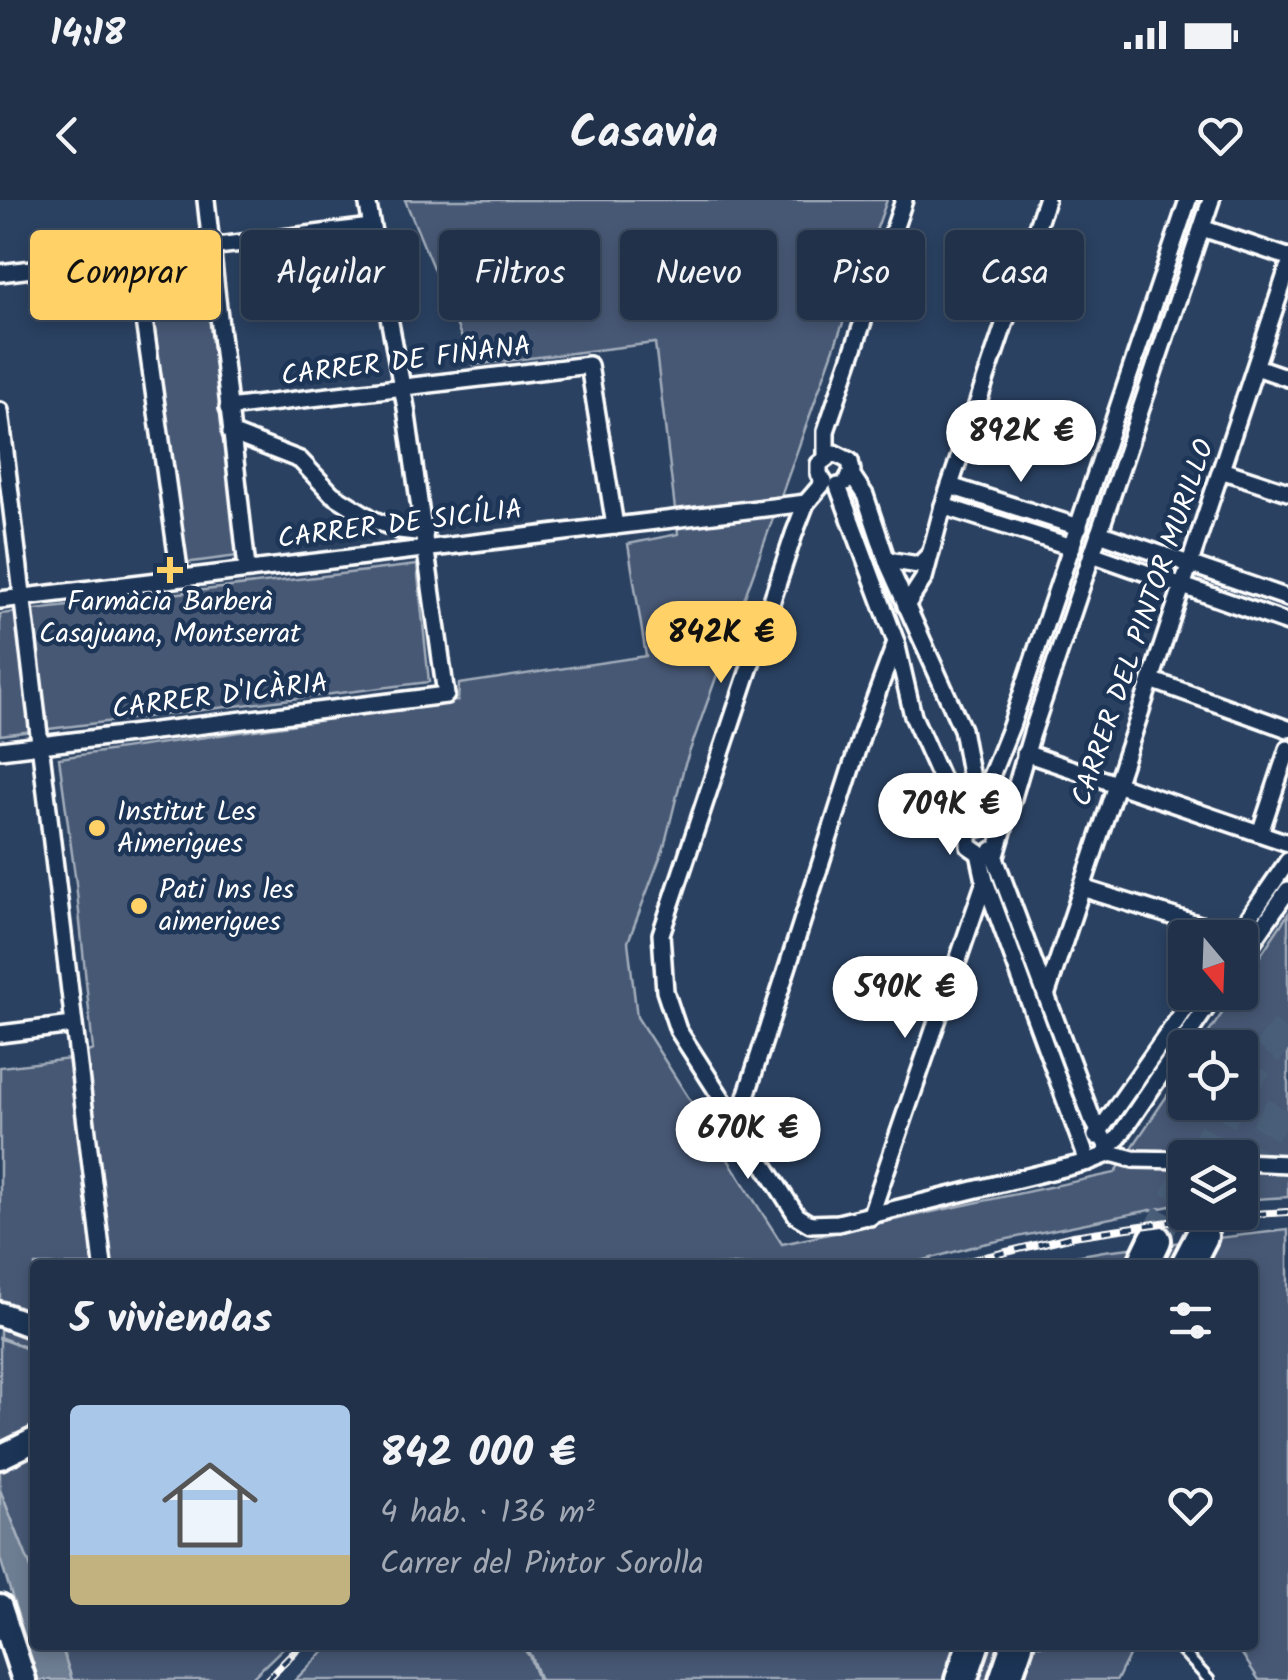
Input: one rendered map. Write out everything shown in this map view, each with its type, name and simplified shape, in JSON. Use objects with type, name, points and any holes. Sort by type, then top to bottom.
[{"type":"highway","points":[[1190,1260],[1202,1236]]},
{"type":"highway","points":[[961,1680],[971,1650]]},
{"type":"highway","points":[[1006,1680],[1015,1650]]},
{"type":"main road","points":[[0,1314],[30,1325]]},
{"type":"main road","points":[[0,1456],[30,1442]]},
{"type":"main road","points":[[0,1606],[24,1680]]},
{"type":"street","points":[[206,200],[211,230]]},
{"type":"street","points":[[367,200],[427,541]]},
{"type":"street","points":[[904,200],[826,431],[826,455],[818,467],[831,484],[896,642],[913,716],[962,826],[987,842]]},
{"type":"street","points":[[906,606],[924,578],[943,506],[1046,200]]},
{"type":"street","points":[[978,808],[1072,547],[1188,200]]},
{"type":"street","points":[[870,1217],[985,881],[987,842],[1025,753],[1211,200]]},
{"type":"street","points":[[221,245],[371,227]]},
{"type":"street","points":[[1202,228],[1288,257]]},
{"type":"street","name":"CARRER DEL PINTOR MURILLO","points":[[1047,993],[1288,268]]},
{"type":"street","points":[[0,273],[30,269]]},
{"type":"street","points":[[144,320],[180,576]]},
{"type":"street","points":[[220,320],[247,568]]},
{"type":"street","name":"CARRER DE FIÑANA","points":[[228,408],[589,365],[615,526]]},
{"type":"street","points":[[1256,367],[1288,378]]},
{"type":"street","points":[[0,410],[103,1260]]},
{"type":"street","points":[[231,433],[300,460],[332,494],[374,520],[427,541]]},
{"type":"street","points":[[826,455],[838,453],[847,458],[851,474],[865,495],[906,606],[990,782]]},
{"type":"street","points":[[1221,470],[1288,492]]},
{"type":"street","points":[[851,474],[806,503],[661,934],[665,991],[678,1030],[738,1125],[802,1221],[820,1225],[870,1217],[1082,1159],[1118,1138],[1206,1010]]},
{"type":"street","points":[[950,486],[1079,526]]},
{"type":"street","name":"CARRER DE SICÍLIA","points":[[0,600],[427,541],[615,526],[806,503]]},
{"type":"street","points":[[943,506],[1072,547]]},
{"type":"street","points":[[1100,533],[1288,598]]},
{"type":"street","name":"CARRER D'ICÀRIA","points":[[0,750],[446,694],[427,541]]},
{"type":"street","points":[[1092,554],[1288,623]]},
{"type":"street","points":[[886,560],[919,565],[928,556]]},
{"type":"street","points":[[738,1125],[862,734],[896,642]]},
{"type":"street","points":[[1151,680],[1288,728]]},
{"type":"street","points":[[962,728],[987,842],[1106,1144],[1134,1159],[1168,1160]]},
{"type":"street","points":[[1260,833],[1288,749]]},
{"type":"street","points":[[1025,753],[1288,843]]},
{"type":"street","points":[[1253,920],[1288,860]]},
{"type":"street","points":[[985,881],[1082,1159]]},
{"type":"street","points":[[1082,888],[1187,920]]},
{"type":"street","points":[[1258,924],[1288,890]]},
{"type":"street","points":[[1106,1144],[1187,1010]]},
{"type":"street","points":[[0,1034],[73,1025]]},
{"type":"street","points":[[1258,1163],[1288,1164]]},
{"type":"lane","points":[[1181,1650],[1208,1680]]},
{"type":"shaded area","points":[[405,200],[887,200],[876,230],[797,230],[797,320],[844,320],[684,767],[664,847],[628,942],[637,1017],[782,1244],[1115,1173],[1168,1094],[1168,1120],[1258,1120],[1258,1030],[1211,1030],[1224,1010],[1258,1010],[1258,959],[1288,914],[1288,1197],[1258,1199],[1258,1140],[1168,1140],[1168,1206],[983,1244],[924,1260],[30,1260],[30,1565],[0,1490],[0,1067],[70,1059],[93,1050],[59,758],[458,701],[459,684],[646,656],[628,544],[678,534],[655,343],[473,365],[454,320],[600,320],[600,230],[439,230],[439,282]]},
{"type":"shaded area","points":[[152,320],[212,320],[238,556],[184,563]]},
{"type":"shaded area","points":[[417,565],[429,682],[0,735],[0,614]]},
{"type":"shaded area","points":[[1288,1230],[1288,1680],[1259,1680],[1239,1650],[1258,1650],[1258,1260],[1053,1260]]},
{"type":"shaded area","points":[[0,1490],[30,1565],[30,1650],[63,1650],[72,1680],[38,1680],[0,1558]]},
{"type":"shaded area","points":[[63,1650],[281,1650],[250,1680],[72,1680]]},
{"type":"shaded area","points":[[325,1650],[1132,1650],[1117,1680],[295,1680]]},
{"type":"waterway","points":[[0,1338],[30,1349]]},
{"type":"waterway","points":[[526,1650],[539,1680]]},
{"type":"tunnel","points":[[1258,1065],[1288,1026]]},
{"type":"tunnel","points":[[1258,1142],[1288,1095]]},
{"type":"tunnel","points":[[1209,1140],[1221,1120]]},
{"type":"tunnel","points":[[1155,1240],[1168,1214]]},
{"type":"tunnel","points":[[1202,1236],[1205,1230]]},
{"type":"railway","points":[[973,1260],[1073,1236],[1203,1217],[1288,1212]]},
{"type":"railway","points":[[267,1680],[296,1650]]},
{"type":"place","name":"Farmàcia Barberà Casajuana, Montserrat","points":[[170,570]]},
{"type":"place","name":"Institut Les Aimerigues","points":[[97,828]]},
{"type":"place","name":"Pati Ins les aimerigues","points":[[139,906]]}]
